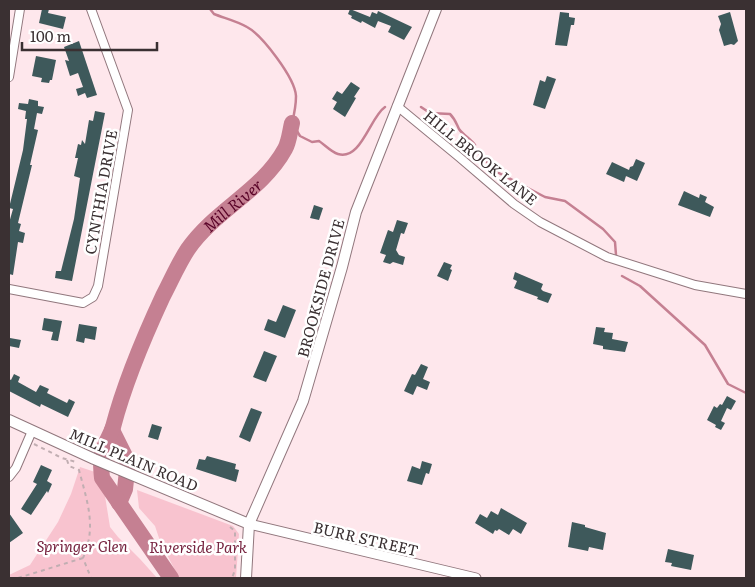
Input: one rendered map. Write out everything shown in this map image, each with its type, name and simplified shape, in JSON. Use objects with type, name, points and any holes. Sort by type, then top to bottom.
[{"type":"main road","name":"BROOKSIDE DRIVE","points":[[246,578],[249,524],[303,401],[356,212],[436,9]]},
{"type":"main road","name":"MILL PLAIN ROAD","points":[[9,420],[94,459],[249,524]]},
{"type":"street","points":[[9,77],[20,9]]},
{"type":"street","name":"CYNTHIA DRIVE","points":[[9,289],[83,303],[94,297],[98,286],[128,110],[91,9]]},
{"type":"street","name":"HILL BROOK LANE","points":[[397,106],[514,204],[547,226],[607,258],[695,286],[746,294]]},
{"type":"street","points":[[9,477],[16,468],[32,431]]},
{"type":"street","name":"BURR STREET","points":[[249,524],[476,578]]},
{"type":"path","points":[[28,441],[77,462]]},
{"type":"path","points":[[18,578],[83,558],[89,546],[90,513],[79,470],[69,466],[67,459]]},
{"type":"path","points":[[228,526],[235,531],[235,570],[232,578]]},
{"type":"path","points":[[83,558],[91,578]]},
{"type":"green space","name":"Springer Glen","points":[[80,467],[95,472],[105,496],[110,527],[157,578],[9,578],[9,575],[30,565],[58,522],[71,494]]},
{"type":"green space","name":"Riverside Park","points":[[137,490],[233,526],[239,534],[236,578],[179,578],[160,541],[155,526],[139,508]]},
{"type":"building","points":[[42,9],[49,9],[48,13],[66,17],[63,29],[39,23]]},
{"type":"building","points":[[350,9],[370,17],[372,12],[377,14],[378,11],[412,27],[404,40],[388,32],[391,26],[378,21],[375,28],[351,18],[352,16],[348,14]]},
{"type":"building","points":[[560,12],[569,13],[569,17],[575,18],[574,25],[571,25],[567,46],[555,45]]},
{"type":"building","points":[[730,12],[738,41],[734,45],[724,46],[719,30],[721,24],[718,16]]},
{"type":"building","points":[[79,41],[97,95],[87,98],[85,93],[78,96],[76,89],[83,87],[78,73],[70,76],[65,60],[69,61],[64,47]]},
{"type":"building","points":[[36,56],[56,60],[52,80],[49,83],[41,82],[42,78],[32,76]]},
{"type":"building","points":[[547,76],[556,79],[545,109],[533,105],[540,80],[545,82]]},
{"type":"building","points":[[351,82],[360,88],[345,117],[333,109],[337,102],[332,99],[337,91],[342,94]]},
{"type":"building","points":[[29,99],[38,101],[38,106],[44,107],[42,114],[37,113],[34,129],[38,130],[18,223],[21,224],[19,231],[25,233],[23,243],[18,242],[13,275],[9,274],[9,223],[13,209],[9,208],[23,150],[27,119],[25,119],[26,111],[18,109],[19,103],[28,104]]},
{"type":"building","points":[[95,111],[105,113],[72,281],[55,278],[56,271],[61,271],[74,219],[80,178],[74,176],[78,158],[75,158],[78,144],[81,145],[82,140],[85,144],[89,120],[93,121]]},
{"type":"building","points":[[636,159],[645,163],[637,181],[626,176],[624,182],[606,174],[612,162],[629,170]]},
{"type":"building","points":[[684,191],[699,198],[700,194],[707,197],[705,202],[714,207],[710,217],[678,205]]},
{"type":"building","points":[[314,205],[323,208],[319,220],[310,218]]},
{"type":"building","points":[[397,220],[408,223],[404,234],[401,233],[396,250],[399,255],[405,257],[403,265],[383,262],[386,255],[380,253],[388,230],[393,232]]},
{"type":"building","points":[[444,262],[452,265],[448,281],[437,276]]},
{"type":"building","points":[[515,272],[543,284],[541,289],[552,294],[548,303],[514,288],[517,281],[513,279]]},
{"type":"building","points":[[283,305],[296,310],[285,338],[264,330],[268,319],[276,322]]},
{"type":"building","points":[[44,318],[62,321],[58,341],[51,340],[53,332],[42,330]]},
{"type":"building","points":[[79,324],[97,327],[95,340],[85,338],[84,343],[76,341]]},
{"type":"building","points":[[596,327],[605,328],[604,332],[613,333],[612,339],[628,342],[625,352],[603,349],[603,346],[593,344]]},
{"type":"building","points":[[10,338],[21,340],[19,348],[9,346]]},
{"type":"building","points":[[264,351],[277,356],[266,382],[253,377]]},
{"type":"building","points":[[421,364],[428,367],[423,379],[430,382],[427,390],[417,386],[413,395],[404,391],[412,374],[415,375]]},
{"type":"building","points":[[14,374],[20,377],[18,382],[36,392],[40,385],[49,389],[47,393],[67,403],[69,399],[75,402],[68,417],[41,404],[40,407],[9,391],[9,379],[11,380]]},
{"type":"building","points":[[727,396],[736,401],[731,410],[727,408],[721,421],[725,423],[721,430],[707,420],[714,406],[717,408],[720,404],[722,405]]},
{"type":"building","points":[[251,408],[262,412],[250,442],[239,437]]},
{"type":"building","points":[[152,424],[162,427],[158,440],[148,437]]},
{"type":"building","points":[[207,456],[236,464],[235,469],[239,470],[236,482],[196,469],[199,459],[205,460]]},
{"type":"building","points":[[422,461],[432,464],[429,474],[426,473],[422,485],[407,481],[412,466],[420,469]]},
{"type":"building","points":[[41,465],[52,470],[47,481],[52,484],[48,493],[47,491],[31,515],[21,509],[37,484],[33,482]]},
{"type":"building","points":[[501,508],[527,523],[521,534],[513,529],[509,535],[499,529],[495,530],[493,534],[475,523],[480,514],[487,518],[491,511],[498,515]]},
{"type":"building","points":[[9,513],[23,533],[9,543]]},
{"type":"building","points":[[572,522],[606,533],[603,550],[589,547],[588,551],[568,547]]},
{"type":"building","points":[[668,549],[694,555],[691,570],[671,566],[672,563],[665,562]]},
{"type":"waterway","name":"Mill River","points":[[210,9],[214,14],[247,27],[261,39],[277,58],[294,88],[296,99],[292,123],[300,136],[312,142],[319,141],[335,153],[346,154],[353,151],[359,145],[385,107]]},
{"type":"waterway","points":[[421,107],[430,113],[450,114],[459,129],[475,145]]},
{"type":"waterway","name":"Mill River","points":[[171,578],[102,478],[101,463],[103,451],[142,344],[181,261],[199,235],[264,177],[275,164],[286,146],[292,123]]},
{"type":"waterway","points":[[478,152],[495,171],[545,197],[565,201],[603,229],[615,242],[616,255]]},
{"type":"waterway","points":[[622,276],[640,286],[705,345],[728,384],[746,393]]},
{"type":"waterway","name":"Mill River","points":[[112,430],[128,462],[125,489],[119,503]]}]
